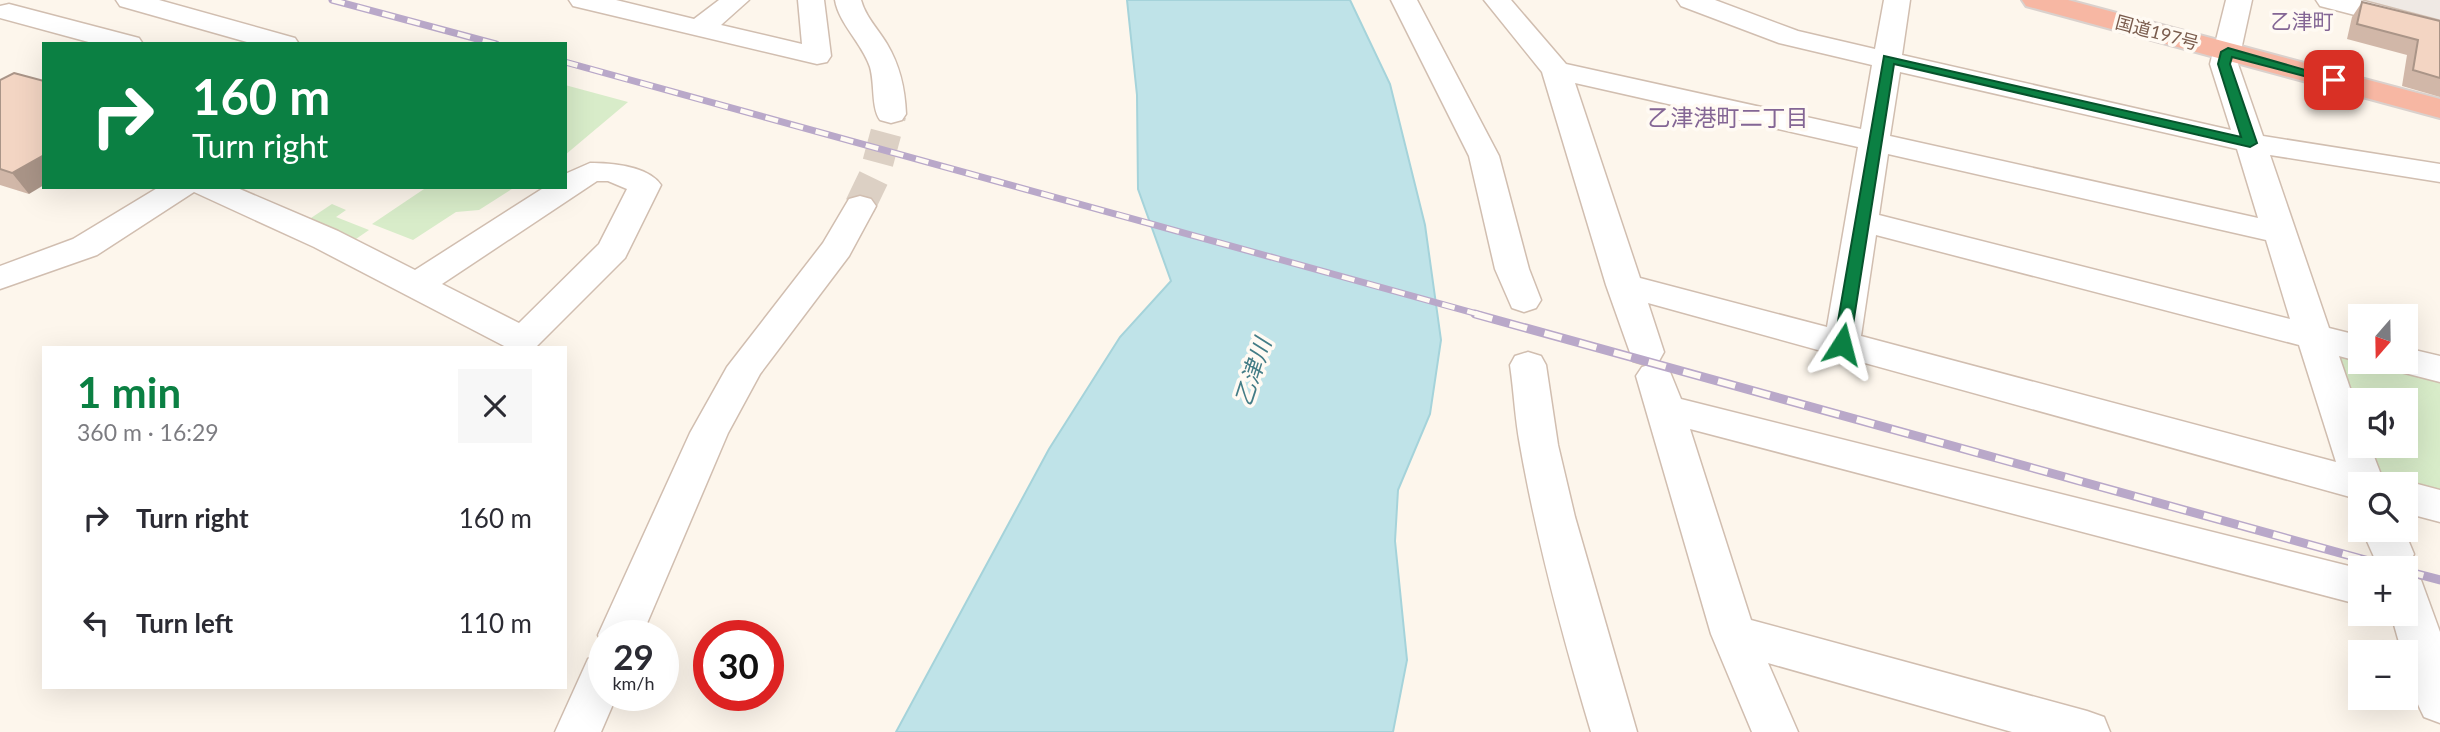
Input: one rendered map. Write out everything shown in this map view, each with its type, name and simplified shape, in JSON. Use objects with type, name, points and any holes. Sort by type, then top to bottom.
[{"type":"highway","name":"国道197号","points":[[2036,0],[2440,109]]},
{"type":"street","points":[[129,0],[279,42]]},
{"type":"street","points":[[582,0],[817,56],[811,0]]},
{"type":"street","points":[[699,28],[736,0]]},
{"type":"street","points":[[1405,0],[1484,156],[1512,269],[1524,300]]},
{"type":"street","points":[[1497,0],[1556,70],[1623,285],[1656,379],[1733,634],[1775,732]]},
{"type":"street","points":[[1690,0],[1789,37],[2250,143],[2440,173]]},
{"type":"street","points":[[1842,344],[1898,0]]},
{"type":"street","points":[[2239,0],[2224,64],[2359,472]]},
{"type":"street","points":[[2329,0],[2440,29]]},
{"type":"street","points":[[849,5],[854,58]]},
{"type":"street","points":[[849,5],[884,62],[891,82],[891,114]]},
{"type":"street","points":[[13,10],[72,37],[113,42]]},
{"type":"street","points":[[199,42],[227,26]]},
{"type":"street","points":[[1556,70],[2279,233]]},
{"type":"street","points":[[212,189],[326,239],[522,340],[613,250],[645,185],[612,172],[590,172],[567,187]]},
{"type":"street","points":[[0,278],[85,247],[179,189]]},
{"type":"street","points":[[417,285],[564,189]]},
{"type":"street","points":[[627,620],[709,433],[745,367],[837,248],[860,206]]},
{"type":"street","points":[[1862,221],[2348,346]]},
{"type":"street","points":[[1623,285],[2348,481]]},
{"type":"street","points":[[2418,364],[2440,369]]},
{"type":"street","points":[[1528,365],[1538,442],[1575,605],[1614,732]]},
{"type":"street","points":[[1656,379],[2348,583]]},
{"type":"street","points":[[2418,500],[2440,506]]},
{"type":"street","points":[[2418,623],[2440,702]]},
{"type":"street","points":[[1733,634],[2087,732]]},
{"type":"street","points":[[578,732],[588,709]]},
{"type":"shaded area","points":[[2352,0],[2440,0],[2440,23]]},
{"type":"green space","points":[[567,86],[628,102],[567,153]]},
{"type":"green space","points":[[424,189],[512,189],[479,210],[456,212],[413,240],[372,224]]},
{"type":"green space","points":[[332,204],[346,210],[336,217],[369,230],[353,241],[305,222]]},
{"type":"green space","points":[[2332,353],[2348,354],[2348,374],[2418,374],[2418,369],[2440,375],[2440,500],[2418,490],[2418,472],[2372,472],[2367,458],[2418,458],[2418,388],[2348,388],[2348,401]]},
{"type":"water","name":"乙津川","points":[[1127,0],[1350,0],[1390,84],[1425,225],[1441,340],[1430,414],[1398,490],[1395,541],[1407,660],[1393,732],[896,732],[1049,449],[1120,337],[1171,281],[1138,189],[1137,95]]},
{"type":"building","points":[[2362,2],[2440,21],[2440,78],[2413,70],[2418,40],[2357,24]]},
{"type":"building","points":[[14,73],[42,80],[42,156],[12,173],[0,169],[0,80]]},
{"type":"tunnel","points":[[860,206],[874,177],[891,114]]},
{"type":"railway","points":[[332,0],[489,42]]},
{"type":"railway","points":[[567,63],[1481,315]]},
{"type":"railway","points":[[1475,314],[2351,556]]},
{"type":"railway","points":[[2418,574],[2440,580]]},
{"type":"district","name":"乙津町","points":[[2302,22]]},
{"type":"district","name":"乙津港町二丁目","points":[[1728,118]]},
{"type":"route","points":[[1842,344],[1889,59],[2250,143],[2224,64],[2228,52],[2334,80]]}]
